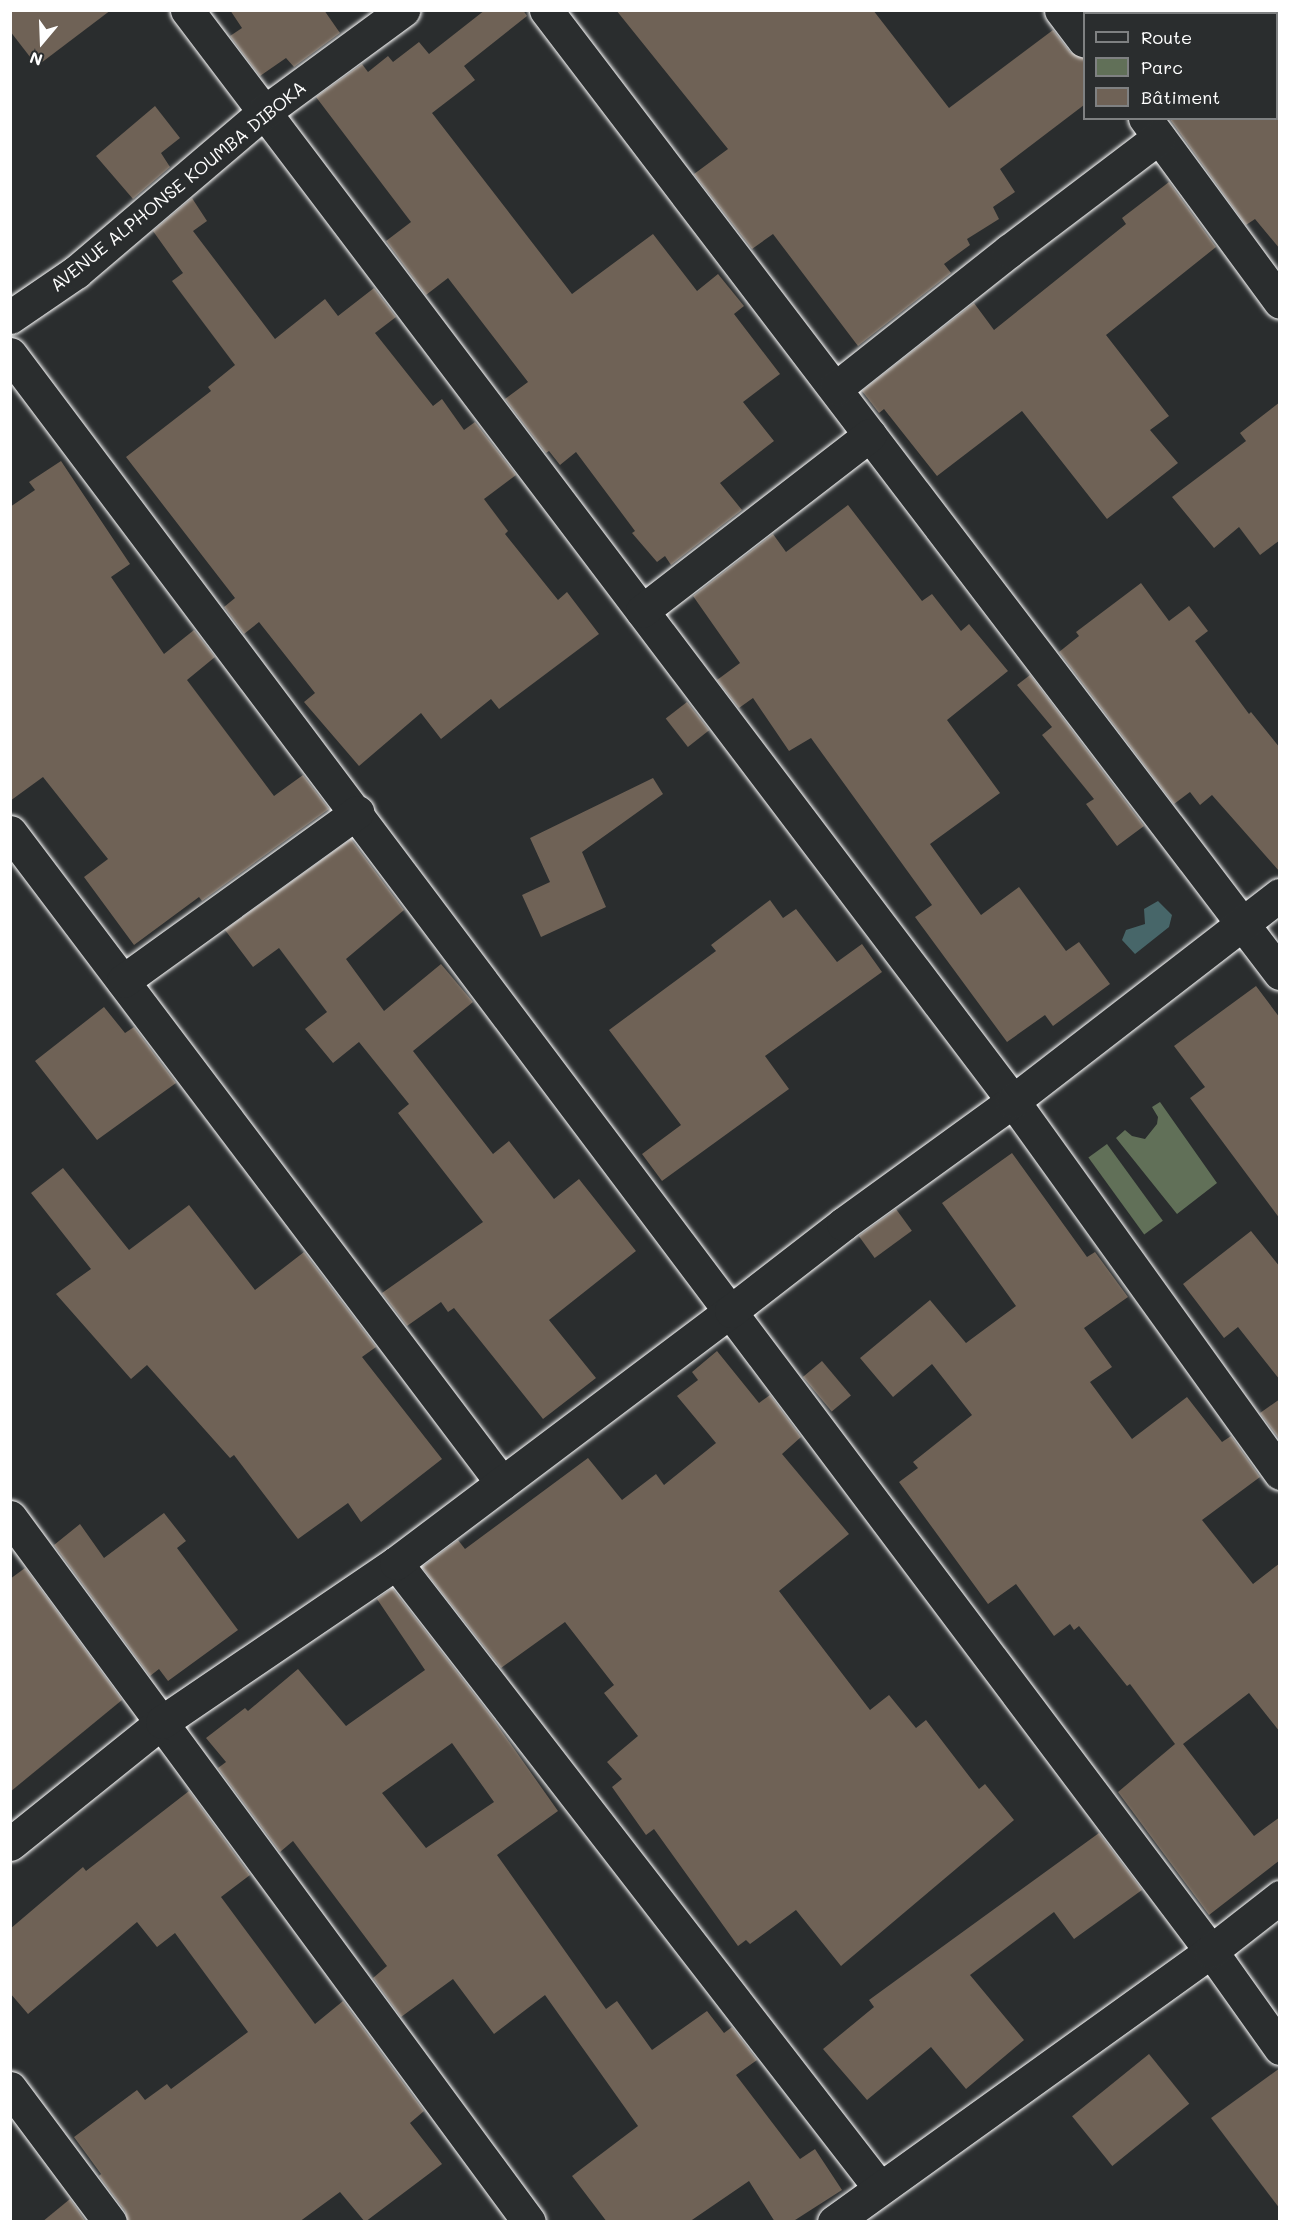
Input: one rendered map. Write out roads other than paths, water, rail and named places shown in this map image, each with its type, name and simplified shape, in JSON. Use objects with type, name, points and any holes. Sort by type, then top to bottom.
[{"type":"street","points":[[186,10],[1012,1101],[1280,1473]]},
{"type":"street","name":"AVENUE ALPHONSE KOUMBA DIBOKA","points":[[10,317],[76,272],[263,113],[403,10]]},
{"type":"street","points":[[546,10],[1280,973]]},
{"type":"street","points":[[1062,10],[1083,39]]},
{"type":"street","points":[[836,388],[1009,251],[1152,128],[1280,302]]},
{"type":"street","points":[[10,354],[357,812],[1211,1950],[1280,2048]]},
{"type":"street","points":[[642,611],[870,435]]},
{"type":"street","points":[[123,981],[357,812]]},
{"type":"street","points":[[10,832],[502,1483]]},
{"type":"street","points":[[10,1844],[162,1722],[396,1563],[843,1224],[1012,1101],[1280,895]]},
{"type":"street","points":[[10,1517],[529,2222]]},
{"type":"street","points":[[396,1563],[879,2187]]},
{"type":"street","points":[[834,2222],[879,2187],[1211,1950],[1280,1897]]},
{"type":"street","points":[[10,2088],[110,2222]]},
{"type":"water","points":[[1158,901],[1172,915],[1169,927],[1135,954],[1122,940],[1126,930],[1145,924],[1144,909]]}]
